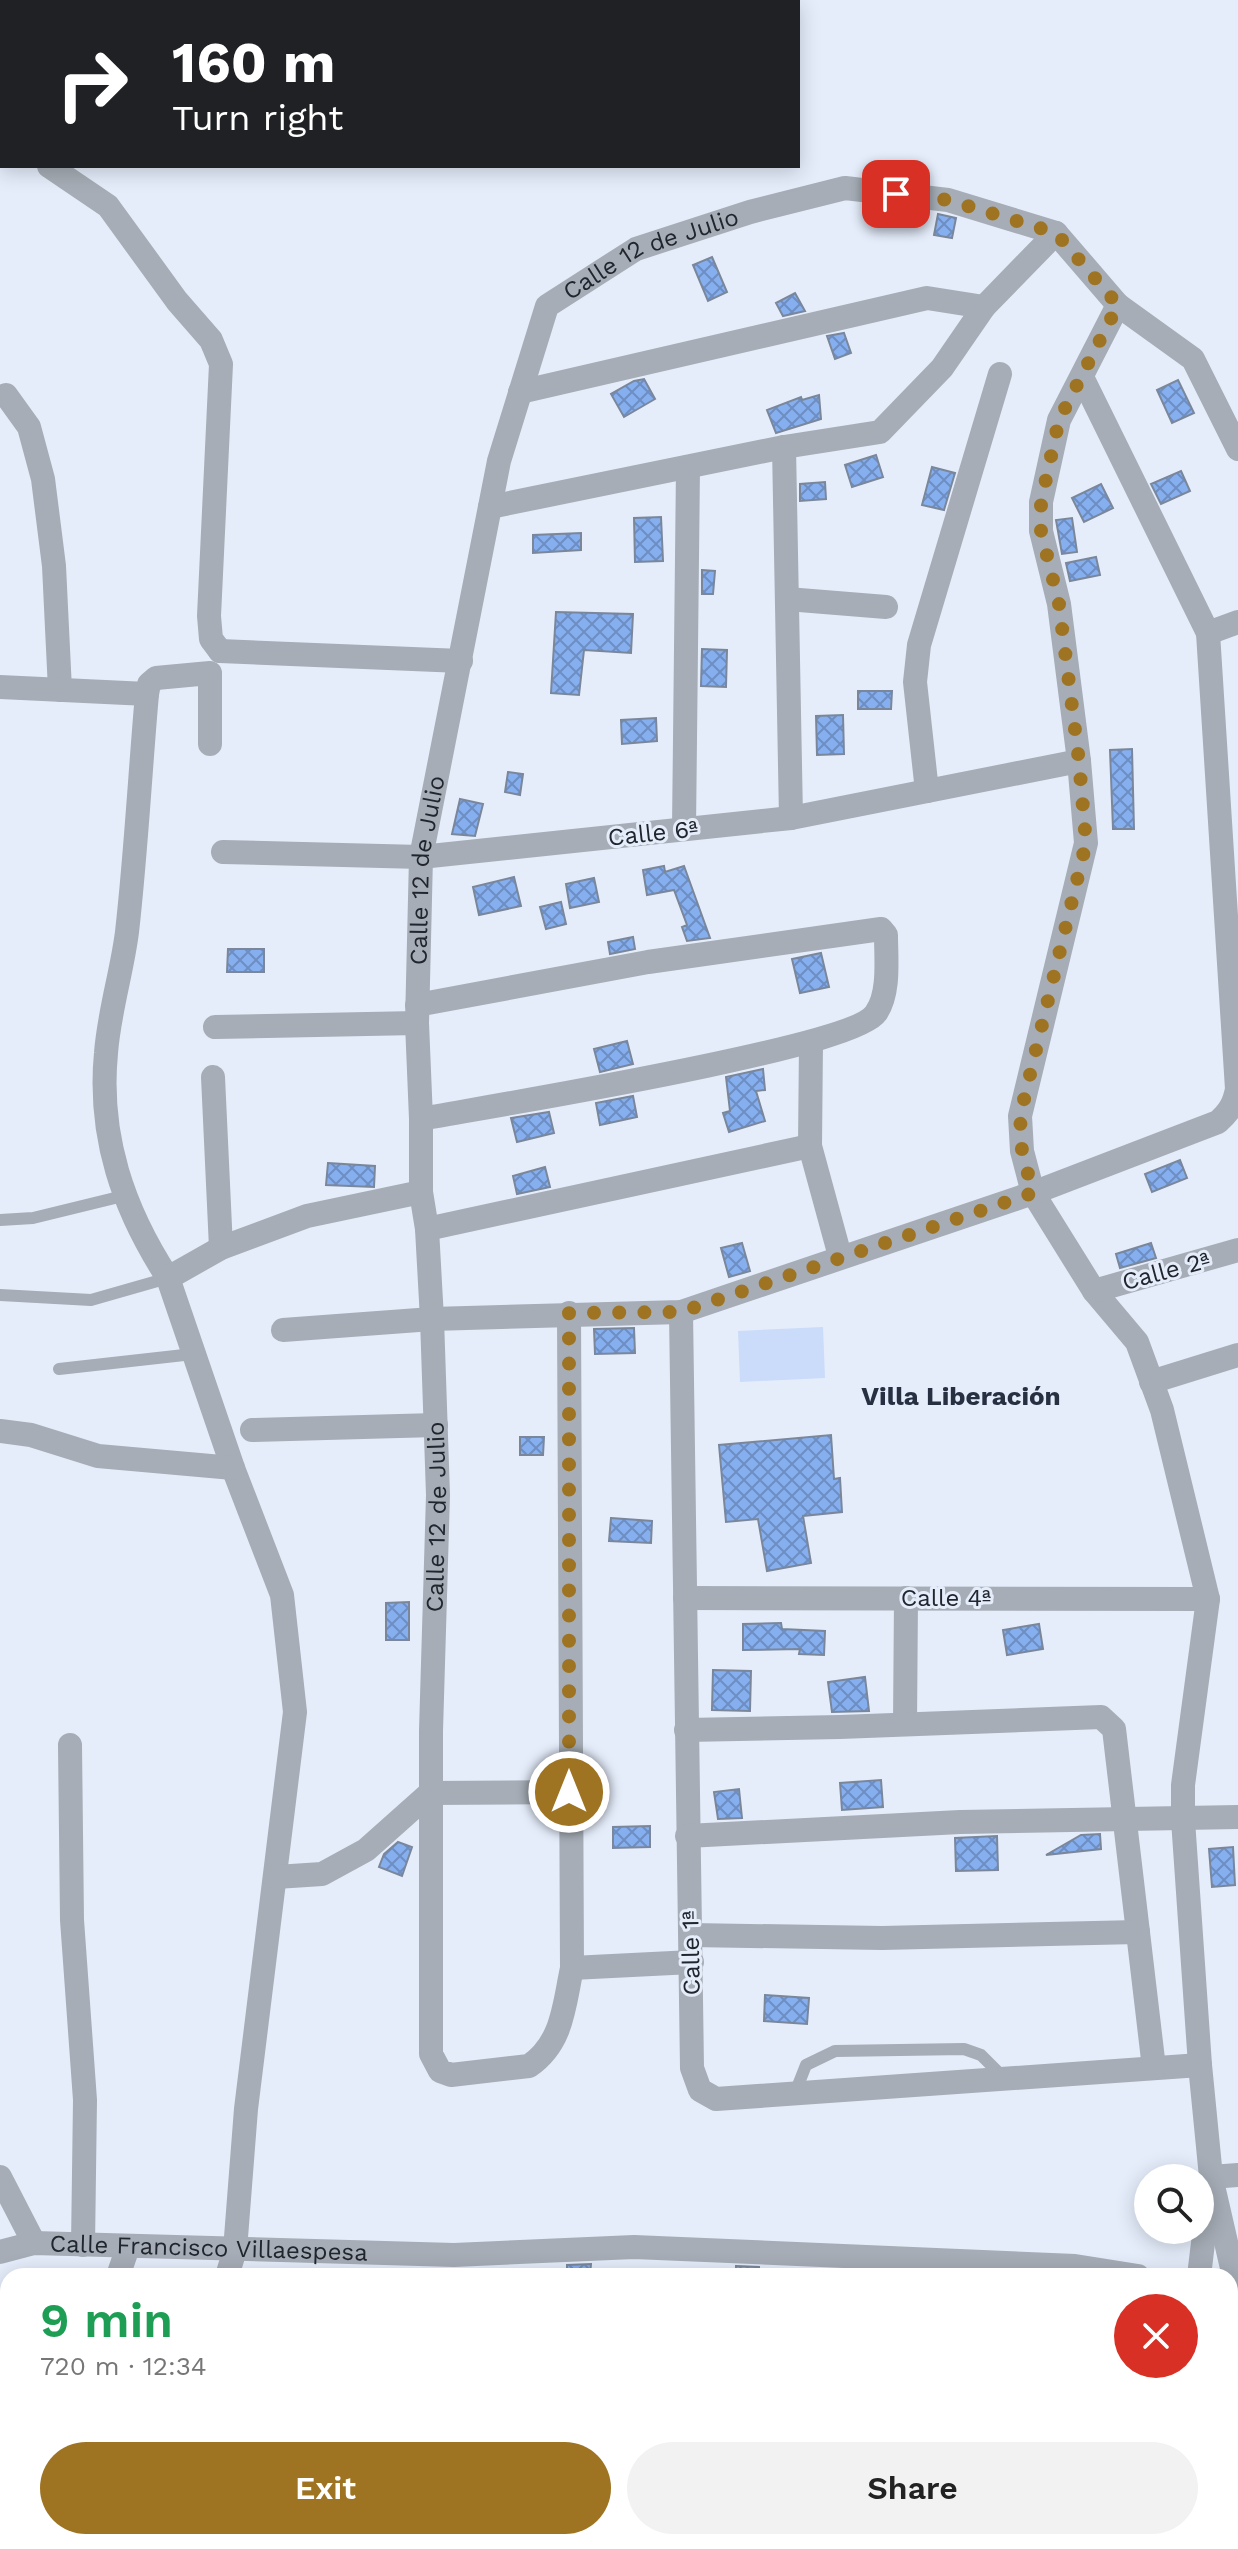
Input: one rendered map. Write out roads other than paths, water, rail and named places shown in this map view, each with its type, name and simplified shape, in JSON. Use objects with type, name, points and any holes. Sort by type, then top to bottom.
[{"type":"street","points":[[52,168],[108,206],[177,301],[211,340],[221,364],[209,616],[215,662],[210,744]]},
{"type":"street","name":"Calle 12 de Julio","points":[[572,1968],[558,2034],[539,2060],[529,2066],[451,2075],[440,2071],[431,2054],[430,1793],[438,1495],[427,1229],[421,1192],[417,1014],[421,857],[499,461],[547,306],[636,249],[750,212],[845,188],[948,200],[1056,233]]},
{"type":"street","points":[[490,507],[784,447],[880,432],[942,368],[984,307],[1056,233],[1118,305],[1193,359],[1238,449]]},
{"type":"street","points":[[520,392],[927,298],[984,307]]},
{"type":"street","points":[[1118,305],[1059,420],[1041,502],[1041,531],[1059,604],[1086,843],[1020,1116],[1022,1151],[1033,1193],[1094,1291],[1137,1342],[1162,1410],[1208,1599],[1183,1785],[1183,1820],[1210,2164]]},
{"type":"street","points":[[927,791],[915,682],[919,645],[1000,374]]},
{"type":"street","points":[[283,1330],[432,1319],[681,1312],[1033,1193],[1218,1122],[1234,1104],[1237,1089],[1208,633],[1082,377]]},
{"type":"street","points":[[6,395],[29,427],[43,479],[54,566],[60,690]]},
{"type":"street","points":[[784,447],[791,818]]},
{"type":"street","points":[[684,829],[688,467]]},
{"type":"street","points":[[787,599],[886,607]]},
{"type":"street","points":[[1208,633],[1238,622]]},
{"type":"street","points":[[229,2268],[235,2250],[249,2080],[295,1712],[282,1595],[233,1468],[168,1278],[153,1256],[123,1196],[113,1165],[106,1107],[106,1053],[127,934],[147,694],[149,684],[156,678],[215,662],[461,661]]},
{"type":"street","points":[[0,687],[147,694]]},
{"type":"street","name":"Calle 6ª","points":[[223,852],[421,857],[791,818],[1079,761]]},
{"type":"street","points":[[215,1027],[417,1014],[648,962],[881,929],[886,935],[885,982],[876,1015],[862,1025],[811,1042],[630,1081],[421,1119]]},
{"type":"street","points":[[811,1042],[810,1146],[840,1256]]},
{"type":"street","points":[[213,1077],[221,1248]]},
{"type":"street","points":[[427,1229],[810,1146]]},
{"type":"street","points":[[168,1278],[221,1248],[307,1216],[421,1192]]},
{"type":"street","name":"Calle 2ª","points":[[1094,1291],[1238,1250]]},
{"type":"street","name":"Calle 1ª","points":[[681,1312],[692,2068],[700,2090],[716,2099],[1200,2065]]},
{"type":"street","points":[[569,1313],[572,1968],[692,1962]]},
{"type":"street","points":[[1151,1382],[1238,1355]]},
{"type":"street","points":[[252,1430],[436,1425]]},
{"type":"street","points":[[0,1431],[31,1435],[98,1456],[233,1468]]},
{"type":"street","name":"Calle 4ª","points":[[685,1598],[1208,1599]]},
{"type":"street","points":[[905,1724],[906,1598]]},
{"type":"street","points":[[686,1730],[1101,1717],[1114,1729],[1154,2068]]},
{"type":"street","points":[[70,1745],[72,1920],[85,2100],[83,2245]]},
{"type":"street","points":[[276,1877],[322,1874],[366,1850],[430,1793],[569,1792]]},
{"type":"street","points":[[687,1836],[960,1822],[1238,1817]]},
{"type":"street","points":[[691,1935],[882,1938],[1138,1932]]},
{"type":"street","points":[[1214,2177],[1238,2175]]},
{"type":"street","points":[[0,2177],[34,2243]]},
{"type":"street","points":[[1214,2191],[1231,2268]]},
{"type":"street","name":"Calle Francisco Villaespesa","points":[[0,2252],[34,2243],[454,2255],[634,2247],[775,2265],[924,2268]]},
{"type":"street","points":[[1200,2268],[1203,2244]]},
{"type":"street","points":[[121,2268],[128,2247]]},
{"type":"lane","points":[[0,1220],[33,1218],[123,1196]]},
{"type":"lane","points":[[0,1295],[91,1300],[168,1278]]},
{"type":"lane","points":[[59,1369],[193,1354]]},
{"type":"lane","points":[[795,2093],[806,2065],[835,2051],[964,2049],[981,2055],[1004,2078]]},
{"type":"district","name":"Villa Liberación","points":[[961,1396]]}]
